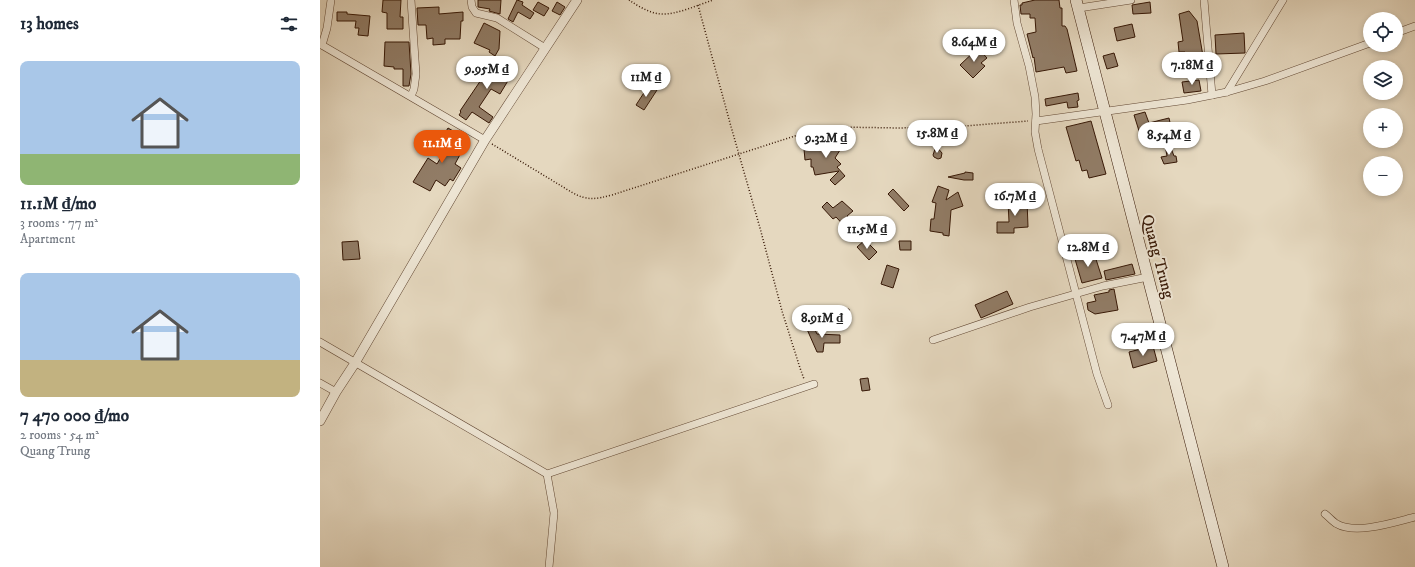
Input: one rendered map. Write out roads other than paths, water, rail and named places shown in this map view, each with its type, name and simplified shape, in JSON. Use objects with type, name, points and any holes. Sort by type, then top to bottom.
[{"type":"main road","name":"Quang Trung","points":[[1078,4],[1223,567]]},
{"type":"street","points":[[331,0],[327,28],[321,44],[485,140]]},
{"type":"street","points":[[411,0],[416,68],[414,89],[411,96]]},
{"type":"street","points":[[472,0],[472,8],[476,13],[497,18],[545,48]]},
{"type":"street","points":[[320,421],[485,140],[576,0]]},
{"type":"street","points":[[1014,0],[1018,28],[1026,53],[1033,86],[1036,106],[1035,132],[1038,149],[1097,374],[1108,405]]},
{"type":"street","points":[[1078,4],[1131,0]]},
{"type":"street","points":[[1204,0],[1212,95]]},
{"type":"street","points":[[1227,92],[1283,0]]},
{"type":"street","points":[[1403,30],[1415,26]]},
{"type":"street","points":[[1036,121],[1187,100],[1227,92],[1265,81],[1363,46]]},
{"type":"street","points":[[933,340],[1015,311],[1103,286],[1148,277]]},
{"type":"street","points":[[320,342],[547,474],[811,385]]},
{"type":"street","points":[[320,383],[336,392]]},
{"type":"street","points":[[547,474],[554,513],[549,567]]},
{"type":"street","points":[[1325,514],[1337,524],[1342,526],[1366,528],[1381,526],[1415,517]]}]
